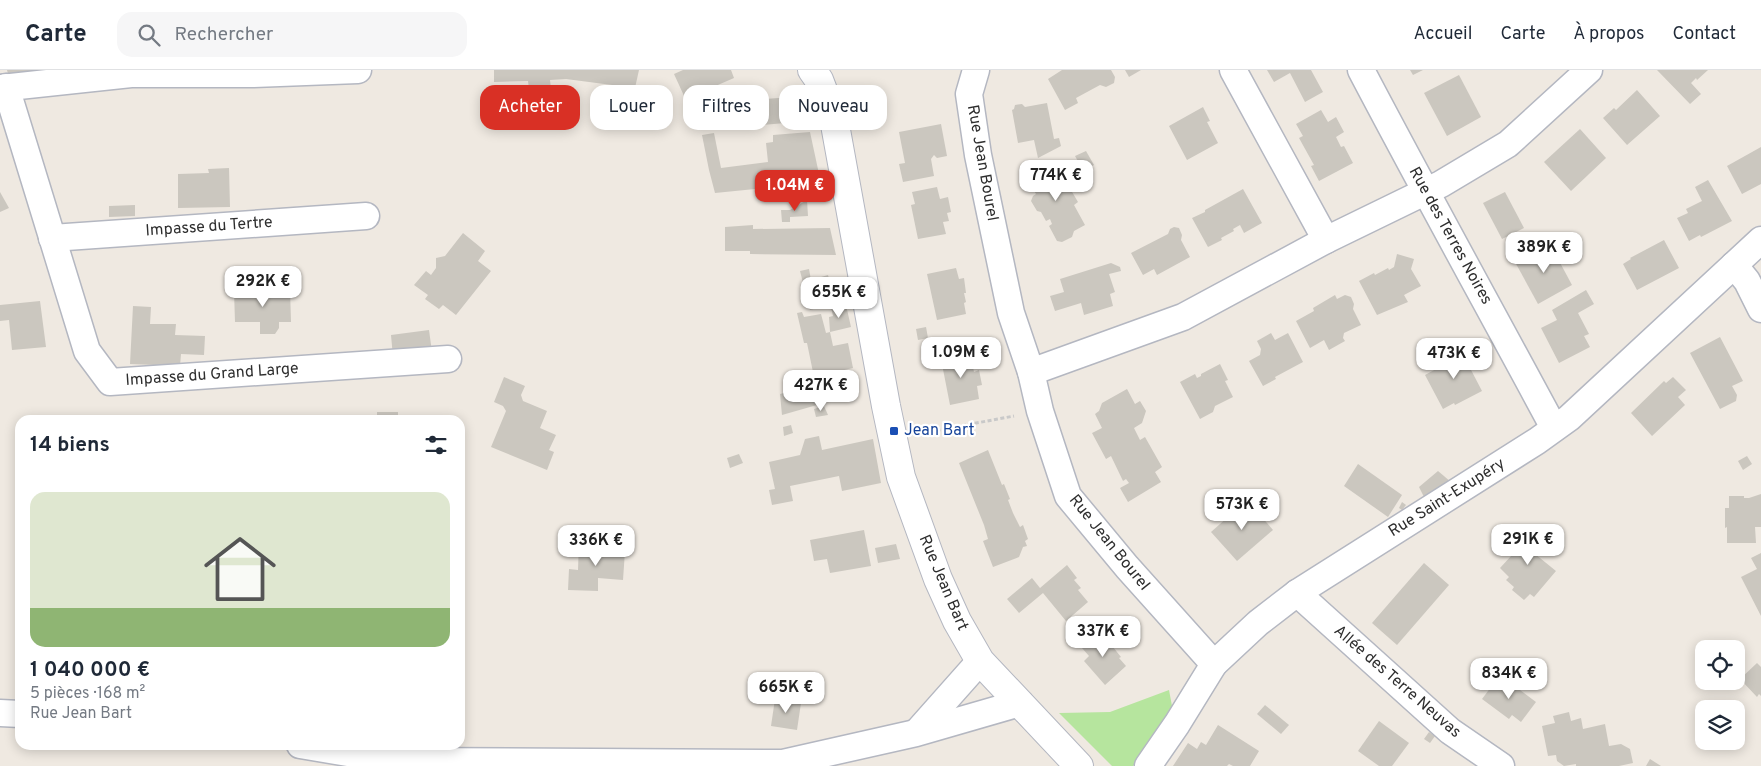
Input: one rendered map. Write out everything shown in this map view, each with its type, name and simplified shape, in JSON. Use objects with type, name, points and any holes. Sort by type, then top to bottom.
[{"type":"street","points":[[3,88],[131,74],[253,74],[358,70]]},
{"type":"street","name":"Rue Jean Bart","points":[[812,70],[819,80],[834,119],[886,406],[901,478],[938,579],[957,621],[980,660],[1080,766]]},
{"type":"street","name":"Rue Jean Bourel","points":[[976,70],[969,94],[978,154],[1011,314],[1068,496],[1127,567],[1214,664]]},
{"type":"street","points":[[1233,70],[1326,240]]},
{"type":"street","name":"Rue des Terres Noires","points":[[1361,70],[1425,192],[1452,236],[1554,428]]},
{"type":"street","points":[[1030,372],[1183,317],[1326,240],[1425,192],[1508,144],[1589,70]]},
{"type":"street","name":"Impasse du Grand Large","points":[[3,88],[52,238],[86,351],[110,382],[448,359]]},
{"type":"street","name":"Impasse du Tertre","points":[[52,238],[366,216]]},
{"type":"street","name":"Rue Saint-Exupéry","points":[[1148,766],[1177,724],[1214,664],[1258,623],[1297,593],[1537,441],[1569,418],[1761,240]]},
{"type":"street","points":[[1734,265],[1747,280],[1761,309]]},
{"type":"street","name":"Allée des Terre Neuvas","points":[[1297,593],[1450,732],[1501,766]]},
{"type":"street","points":[[916,733],[980,660]]},
{"type":"street","points":[[330,750],[396,761],[754,765],[784,763],[916,733],[1020,703]]},
{"type":"street","points":[[0,713],[15,714]]},
{"type":"path","points":[[923,433],[1040,411]]},
{"type":"green space","points":[[1169,690],[1172,706],[1143,756],[1133,766],[1112,766],[1059,713],[1110,712]]},
{"type":"building","points":[[7,70],[52,70],[10,81]]},
{"type":"building","points":[[494,70],[639,70],[636,85],[612,85],[566,79],[550,80],[551,85],[528,85],[528,81],[494,82]]},
{"type":"building","points":[[683,70],[731,70],[734,78],[718,85],[683,85],[683,94],[674,74]]},
{"type":"building","points":[[1062,70],[1111,70],[1115,77],[1114,83],[1106,87],[1100,85],[1076,98],[1078,103],[1065,110],[1048,79]]},
{"type":"building","points":[[1125,70],[1141,70],[1129,77]]},
{"type":"building","points":[[1267,70],[1311,70],[1323,92],[1305,102],[1290,73],[1274,82]]},
{"type":"building","points":[[1410,70],[1423,70],[1413,75]]},
{"type":"building","points":[[1657,70],[1708,70],[1691,83],[1701,94],[1690,104]]},
{"type":"building","points":[[1459,75],[1481,117],[1447,136],[1424,93]]},
{"type":"building","points":[[1637,90],[1660,116],[1627,145],[1603,118],[1614,108],[1616,110]]},
{"type":"building","points":[[779,98],[779,124],[769,124],[769,99]]},
{"type":"building","points":[[1047,103],[1054,139],[1059,138],[1061,146],[1038,158],[1034,140],[1018,143],[1012,110],[1015,105],[1022,104],[1025,107]]},
{"type":"building","points":[[1203,107],[1210,121],[1207,122],[1218,143],[1187,160],[1169,126]]},
{"type":"building","points":[[1321,110],[1328,122],[1336,117],[1344,132],[1336,137],[1341,147],[1344,146],[1353,163],[1319,181],[1311,166],[1314,165],[1299,138],[1303,136],[1296,124]]},
{"type":"building","points":[[941,124],[947,156],[937,158],[934,155],[931,159],[934,176],[903,182],[899,164],[905,163],[899,132]]},
{"type":"building","points":[[1580,129],[1606,158],[1571,191],[1544,162]]},
{"type":"building","points":[[810,132],[819,174],[755,189],[715,193],[702,135],[714,133],[721,168],[768,162],[766,143],[773,142],[773,135]]},
{"type":"building","points":[[1761,147],[1761,184],[1742,194],[1727,166]]},
{"type":"building","points":[[1086,151],[1094,165],[1083,170],[1075,156]]},
{"type":"building","points":[[1055,163],[1078,202],[1074,205],[1085,225],[1074,231],[1072,237],[1062,242],[1057,241],[1049,226],[1052,224],[1050,219],[1046,221],[1031,201],[1036,194],[1027,178]]},
{"type":"building","points":[[229,168],[230,207],[178,208],[178,174],[209,173],[208,169]]},
{"type":"building","points":[[1708,180],[1732,221],[1689,241],[1677,218],[1688,213],[1686,209],[1702,201],[1695,187]]},
{"type":"building","points":[[937,187],[940,199],[948,197],[951,212],[947,213],[949,221],[943,222],[946,234],[918,239],[911,205],[915,204],[912,192]]},
{"type":"building","points":[[1243,189],[1262,223],[1244,233],[1240,225],[1233,229],[1234,231],[1221,238],[1222,240],[1208,247],[1192,218]]},
{"type":"building","points":[[0,192],[9,208],[0,212]]},
{"type":"building","points":[[1505,192],[1524,228],[1502,239],[1483,203]]},
{"type":"building","points":[[807,200],[808,216],[790,217],[790,222],[782,222],[781,210],[790,210]]},
{"type":"building","points":[[135,205],[135,216],[109,217],[109,206]]},
{"type":"building","points":[[753,225],[753,229],[830,228],[836,255],[750,254],[750,251],[725,251],[725,227]]},
{"type":"building","points":[[1174,227],[1179,228],[1182,235],[1181,240],[1190,257],[1157,275],[1154,269],[1143,275],[1131,253],[1168,234],[1170,229]]},
{"type":"building","points":[[463,233],[485,251],[478,261],[491,271],[456,315],[443,305],[439,309],[425,299],[428,295],[414,285],[426,271],[431,275],[436,268],[436,258],[445,256]]},
{"type":"building","points":[[1664,240],[1679,268],[1637,290],[1623,264],[1630,258]]},
{"type":"building","points":[[1550,244],[1572,285],[1538,304],[1515,262]]},
{"type":"building","points":[[1397,254],[1414,259],[1411,269],[1421,286],[1404,295],[1408,302],[1377,315],[1359,281],[1374,273],[1375,275],[1394,267]]},
{"type":"building","points":[[1111,263],[1120,267],[1121,271],[1109,274],[1115,292],[1110,294],[1113,306],[1084,315],[1081,303],[1055,311],[1050,296],[1064,292],[1060,279]]},
{"type":"building","points":[[956,268],[959,279],[964,278],[966,314],[937,320],[927,274]]},
{"type":"building","points":[[809,269],[811,280],[828,275],[835,303],[810,310],[800,271]]},
{"type":"building","points":[[290,289],[291,322],[279,322],[279,328],[275,334],[260,334],[260,322],[235,322],[234,291]]},
{"type":"building","points":[[1586,290],[1594,304],[1578,313],[1589,334],[1584,336],[1590,347],[1559,363],[1541,328],[1557,320],[1552,310]]},
{"type":"building","points":[[1335,295],[1337,299],[1345,295],[1351,297],[1354,304],[1353,309],[1361,325],[1344,333],[1343,338],[1345,341],[1329,350],[1324,340],[1310,348],[1296,321],[1314,311],[1313,308]]},
{"type":"building","points":[[40,301],[46,347],[12,350],[9,320],[0,321],[0,305]]},
{"type":"building","points":[[846,305],[851,327],[830,332],[829,317],[833,316],[831,307]]},
{"type":"building","points":[[133,306],[151,307],[150,324],[176,324],[175,335],[205,336],[204,355],[181,354],[180,366],[130,364]]},
{"type":"building","points":[[802,312],[804,317],[821,314],[826,333],[830,332],[833,346],[848,343],[853,368],[814,377],[807,343],[804,343],[797,313]]},
{"type":"building","points":[[926,327],[928,338],[918,340],[916,329]]},
{"type":"building","points":[[429,330],[432,352],[393,357],[391,335]]},
{"type":"building","points":[[1271,333],[1275,340],[1288,333],[1303,362],[1275,377],[1276,379],[1263,386],[1249,361],[1260,355],[1261,349],[1257,341]]},
{"type":"building","points":[[1720,337],[1743,381],[1732,386],[1737,395],[1736,401],[1720,409],[1690,353]]},
{"type":"building","points":[[1468,350],[1476,365],[1470,368],[1482,391],[1443,409],[1425,375],[1436,369],[1435,367]]},
{"type":"building","points":[[970,353],[974,372],[979,370],[982,385],[977,386],[979,399],[950,405],[941,359]]},
{"type":"building","points":[[1220,364],[1228,380],[1225,381],[1233,397],[1215,406],[1213,412],[1200,419],[1180,382],[1195,374],[1197,378]]},
{"type":"building","points":[[504,377],[525,386],[521,395],[523,401],[547,411],[540,428],[556,435],[549,450],[554,452],[547,470],[491,447],[506,411],[503,406],[494,402]]},
{"type":"building","points":[[1673,377],[1686,390],[1678,397],[1685,405],[1652,436],[1631,413],[1664,381],[1666,383]]},
{"type":"building","points":[[820,384],[824,403],[782,415],[780,394]]},
{"type":"building","points":[[1127,389],[1135,404],[1140,401],[1146,411],[1142,423],[1134,428],[1140,440],[1145,437],[1162,467],[1155,472],[1161,482],[1128,502],[1120,488],[1129,483],[1126,479],[1123,481],[1111,456],[1106,459],[1092,433],[1102,428],[1095,414],[1099,411],[1102,403]]},
{"type":"building","points":[[824,406],[828,415],[816,417],[814,409]]},
{"type":"building","points":[[377,412],[398,412],[398,415],[377,415]]},
{"type":"building","points":[[791,425],[793,433],[784,436],[783,427]]},
{"type":"building","points":[[819,436],[822,450],[873,439],[881,483],[842,491],[839,476],[790,486],[793,501],[772,505],[769,490],[775,489],[769,462],[800,455],[805,439]]},
{"type":"building","points":[[988,450],[1002,485],[1004,484],[1010,499],[1008,500],[1013,513],[1020,527],[1023,525],[1028,539],[1025,541],[1027,546],[1023,547],[1019,557],[993,567],[983,541],[988,539],[984,525],[959,463]]},
{"type":"building","points":[[739,454],[743,463],[730,468],[727,458]]},
{"type":"building","points":[[1747,456],[1752,464],[1743,470],[1738,461]]},
{"type":"building","points":[[1358,464],[1402,495],[1388,517],[1344,486]]},
{"type":"building","points":[[1438,471],[1451,482],[1424,497],[1419,487]]},
{"type":"building","points":[[1761,494],[1761,527],[1755,527],[1756,543],[1727,543],[1725,508],[1729,508],[1729,496],[1749,498]]},
{"type":"building","points":[[1247,500],[1273,530],[1237,561],[1211,532]]},
{"type":"building","points":[[1402,502],[1406,505],[1402,510],[1399,508]]},
{"type":"building","points":[[1530,527],[1547,541],[1535,554],[1556,571],[1534,597],[1530,594],[1524,600],[1512,590],[1514,587],[1506,580],[1509,577],[1500,568],[1512,555],[1509,552]]},
{"type":"building","points":[[864,530],[871,566],[830,573],[827,559],[814,561],[810,540]]},
{"type":"building","points":[[579,541],[604,542],[603,550],[625,551],[623,580],[598,578],[598,591],[568,590],[569,569],[578,570]]},
{"type":"building","points":[[896,544],[900,559],[878,563],[875,548]]},
{"type":"building","points":[[1761,553],[1761,616],[1741,577],[1757,569],[1751,558]]},
{"type":"building","points":[[1424,563],[1449,585],[1397,645],[1372,623]]},
{"type":"building","points":[[1067,565],[1077,578],[1074,580],[1081,588],[1078,590],[1088,602],[1066,621],[1043,593],[1019,613],[1007,599],[1032,578],[1040,588]]},
{"type":"building","points":[[1100,631],[1126,666],[1105,685],[1084,661],[1089,656],[1082,648]]},
{"type":"building","points":[[1757,663],[1761,667],[1761,696],[1759,694],[1757,697],[1745,684],[1745,674]]},
{"type":"building","points":[[1500,675],[1536,702],[1521,722],[1512,715],[1509,719],[1482,699]]},
{"type":"building","points":[[775,699],[801,703],[797,730],[771,726]]},
{"type":"building","points":[[1265,705],[1289,725],[1281,734],[1257,714]]},
{"type":"building","points":[[1569,712],[1571,721],[1581,718],[1583,729],[1605,724],[1609,746],[1621,744],[1630,749],[1633,763],[1619,766],[1576,766],[1576,764],[1564,766],[1557,761],[1556,755],[1548,756],[1542,726],[1555,723],[1553,716]]},
{"type":"building","points":[[1379,721],[1409,743],[1392,766],[1379,766],[1358,751]]},
{"type":"building","points":[[1218,725],[1259,751],[1250,766],[1233,766],[1229,764],[1227,766],[1173,766],[1188,743],[1197,749],[1201,742],[1206,745]]},
{"type":"building","points":[[1429,732],[1435,736],[1430,743],[1424,739]]},
{"type":"building","points":[[1650,759],[1661,766],[1646,766]]},
{"type":"place","name":"Jean Bart","points":[[894,431]]}]
